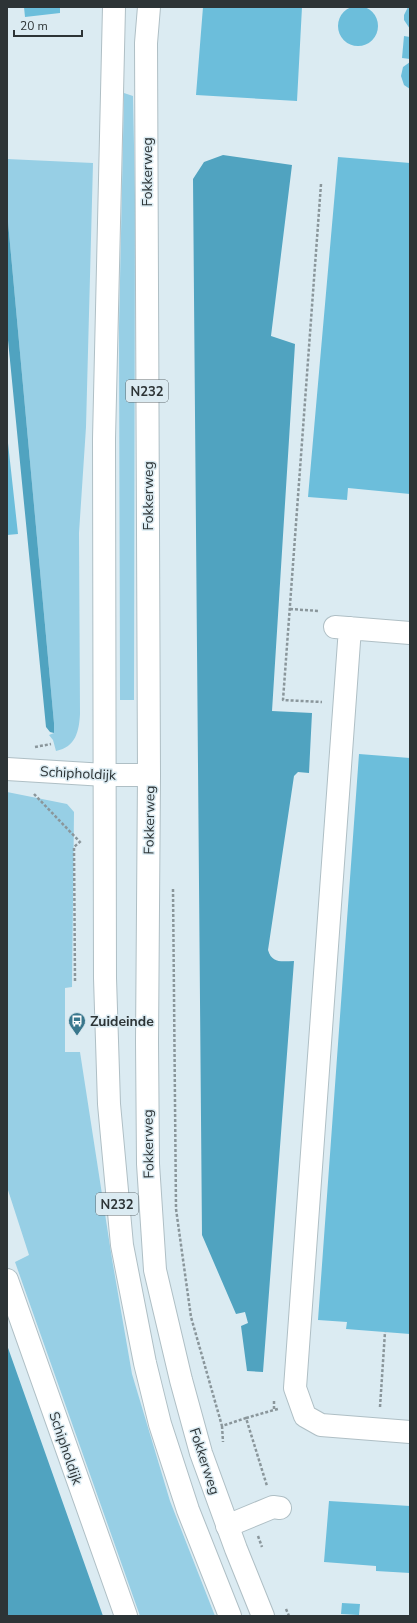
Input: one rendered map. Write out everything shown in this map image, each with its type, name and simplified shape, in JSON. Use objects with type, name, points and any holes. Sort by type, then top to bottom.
[{"type":"main road","name":"N232","points":[[114,7],[104,439],[106,978],[109,1104],[122,1245],[145,1363],[160,1424],[188,1510],[230,1616]]},
{"type":"main road","name":"Fokkerweg","points":[[149,7],[146,67],[149,775],[147,1042],[148,1164],[154,1270],[181,1380],[201,1453],[227,1526],[263,1616]]},
{"type":"main road","points":[[410,633],[343,628],[345,704],[295,1388],[305,1416],[321,1425],[410,1432]]},
{"type":"main road","name":"Schipholdijk","points":[[7,769],[105,775],[149,775]]},
{"type":"main road","name":"Schipholdijk","points":[[7,1280],[126,1616]]},
{"type":"main road","points":[[227,1526],[273,1507],[280,1508]]},
{"type":"path","points":[[320,184],[283,700],[345,704]]},
{"type":"path","points":[[290,609],[321,611]]},
{"type":"path","points":[[32,791],[80,842]]},
{"type":"path","points":[[378,1430],[385,1332]]},
{"type":"path","points":[[246,1418],[274,1410]]},
{"type":"shaded area","points":[[124,93],[133,96],[135,196],[134,700],[120,700],[119,327]]},
{"type":"shaded area","points":[[223,155],[292,165],[271,336],[295,344],[272,711],[312,713],[309,773],[298,772],[294,776],[268,950],[272,958],[275,960],[294,961],[263,1372],[247,1371],[241,1326],[248,1323],[245,1312],[236,1314],[202,1235],[193,179],[204,162]]},
{"type":"shaded area","points":[[7,159],[93,163],[86,427],[79,533],[80,714],[79,726],[72,742],[63,749],[56,751],[53,740],[49,735],[54,733],[54,723],[7,211]]},
{"type":"shaded area","points":[[7,211],[54,733],[50,732],[46,727],[7,330]]},
{"type":"shaded area","points":[[7,792],[67,804],[74,812],[72,987],[65,988],[65,1052],[80,1052],[112,1259],[132,1374],[170,1501],[215,1616],[140,1616],[15,1262],[29,1255],[7,1187]]},
{"type":"shaded area","points":[[7,1345],[103,1616],[7,1616]]},
{"type":"building","points":[[354,6],[362,6],[369,9],[375,15],[378,26],[375,37],[369,43],[362,46],[354,46],[347,43],[341,37],[338,30],[338,22],[341,15],[347,9]]},
{"type":"building","points":[[24,7],[60,7],[60,13],[25,17]]},
{"type":"building","points":[[203,7],[302,7],[297,101],[196,95]]},
{"type":"building","points":[[408,7],[410,7],[410,29],[404,20],[404,15]]},
{"type":"building","points":[[404,36],[410,37],[410,59],[402,58]]},
{"type":"building","points":[[410,62],[410,89],[404,85],[401,76],[403,67]]},
{"type":"building","points":[[338,157],[410,163],[410,494],[348,488],[347,500],[308,497]]},
{"type":"building","points":[[7,434],[18,534],[7,535]]},
{"type":"building","points":[[359,754],[410,758],[410,1334],[346,1329],[347,1322],[318,1320]]},
{"type":"building","points":[[329,1501],[410,1506],[410,1573],[376,1571],[376,1566],[324,1562]]},
{"type":"building","points":[[342,1603],[360,1604],[359,1615],[341,1614]]},
{"type":"place","name":"Zuideinde","points":[[77,1036]]}]
